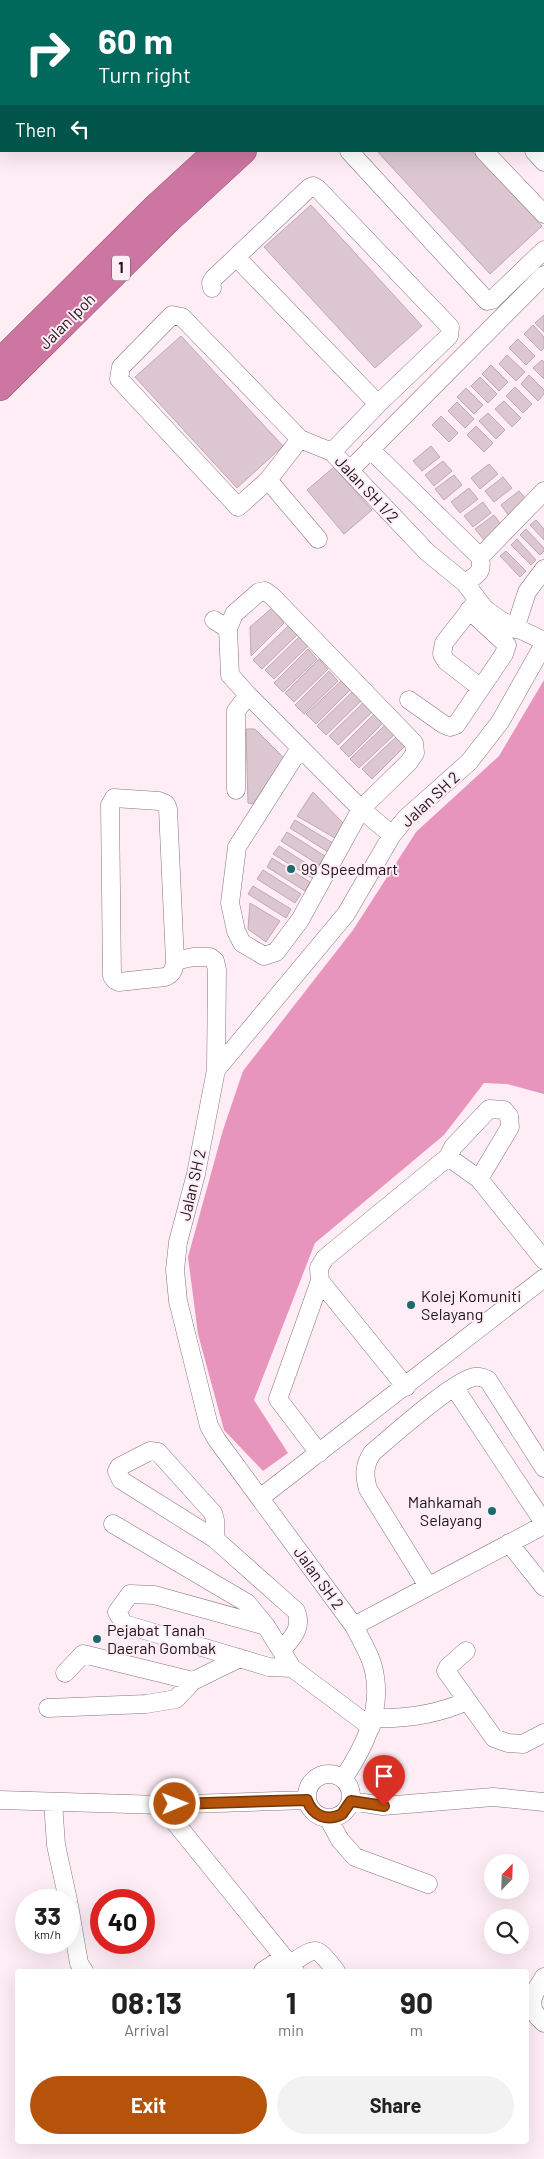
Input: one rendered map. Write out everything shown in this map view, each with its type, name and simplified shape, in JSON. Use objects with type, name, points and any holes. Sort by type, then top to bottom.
[{"type":"highway","name":"Jalan Ipoh","points":[[0,361],[156,206],[215,152]]},
{"type":"highway","name":"Jalan Ipoh","points":[[0,388],[167,222],[243,152]]},
{"type":"highway","points":[[0,350],[63,298]]},
{"type":"street","points":[[351,152],[483,299],[487,301],[492,300],[544,250]]},
{"type":"street","points":[[485,152],[544,214]]},
{"type":"street","points":[[535,152],[544,162]]},
{"type":"street","points":[[212,288],[211,283],[214,278],[313,186],[450,327],[449,336],[378,404],[332,452]]},
{"type":"street","points":[[236,257],[378,404]]},
{"type":"street","points":[[350,470],[544,275]]},
{"type":"street","name":"Jalan SH 1/2","points":[[268,480],[238,507],[119,379],[121,367],[172,315],[182,317],[300,439],[332,452],[427,552],[465,583],[473,605],[484,608],[500,620],[544,642]]},
{"type":"street","points":[[300,439],[268,480],[318,539]]},
{"type":"street","points":[[370,449],[480,557],[481,567],[478,574],[465,583]]},
{"type":"street","points":[[480,557],[544,491]]},
{"type":"street","points":[[515,628],[527,592],[544,569]]},
{"type":"street","points":[[300,748],[237,847],[230,903],[236,931],[242,943],[264,956],[276,952],[300,920],[361,809],[409,762],[415,753],[414,743],[265,591],[259,592],[221,624],[230,675],[361,809],[392,835]]},
{"type":"street","points":[[409,700],[442,724],[450,727],[456,725],[504,654],[507,646],[473,605],[444,643],[442,654],[446,661],[480,688]]},
{"type":"street","name":"Jalan SH 2","points":[[343,1779],[353,1764],[372,1722],[376,1699],[375,1676],[366,1650],[354,1626],[217,1440],[209,1426],[178,1301],[175,1270],[178,1242],[196,1174],[216,1070],[346,914],[392,835],[406,818],[470,762],[500,722],[544,642]]},
{"type":"street","points":[[236,790],[236,711],[248,695]]},
{"type":"street","points":[[114,798],[159,801],[166,804],[168,809],[175,961],[174,970],[171,975],[120,982],[112,976],[110,805],[114,798]]},
{"type":"street","points":[[175,961],[210,957],[215,961],[216,1070]]},
{"type":"street","points":[[319,1453],[278,1399],[320,1281],[319,1268],[325,1258],[448,1157],[453,1147],[489,1109],[504,1110],[509,1116],[510,1127],[479,1179]]},
{"type":"street","points":[[448,1157],[479,1179],[544,1260]]},
{"type":"street","points":[[260,1498],[406,1387],[544,1278]]},
{"type":"street","points":[[320,1281],[406,1387]]},
{"type":"street","points":[[428,1586],[368,1489],[364,1474],[372,1453],[454,1387],[473,1377],[480,1376],[488,1380],[544,1468]]},
{"type":"street","points":[[354,1626],[544,1524],[454,1387]]},
{"type":"street","points":[[215,1539],[215,1520],[212,1514],[158,1452],[150,1451],[119,1467],[117,1471],[121,1480],[215,1539],[296,1611],[298,1617],[297,1631],[282,1650]]},
{"type":"street","points":[[113,1524],[247,1603],[266,1626],[292,1668],[372,1722],[400,1719],[450,1709],[467,1701]]},
{"type":"street","points":[[509,1544],[544,1587]]},
{"type":"street","points":[[266,1626],[154,1595],[130,1594],[117,1612],[124,1624],[269,1667],[292,1668]]},
{"type":"street","points":[[466,1650],[446,1671],[494,1738],[508,1743],[523,1744],[544,1734]]},
{"type":"street","points":[[65,1674],[83,1654],[192,1682]]},
{"type":"street","points":[[48,1708],[146,1704],[176,1699],[192,1682],[240,1658]]},
{"type":"street","points":[[328,1818],[342,1814],[351,1801],[348,1785],[336,1775],[321,1775],[309,1785],[307,1800],[314,1812],[328,1818],[340,1840],[355,1857],[428,1884]]},
{"type":"street","points":[[351,1801],[384,1806],[430,1804],[493,1797],[544,1802]]},
{"type":"street","points":[[0,1800],[161,1805],[307,1800]]},
{"type":"street","points":[[52,1802],[56,1844],[66,1889]]},
{"type":"street","points":[[161,1805],[290,1964]]},
{"type":"street","points":[[271,1969],[290,1964],[316,1950],[334,1969]]},
{"type":"street","points":[[78,1954],[83,1969]]},
{"type":"street","points":[[544,1977],[533,1995],[532,2007],[536,2016],[544,2023]]},
{"type":"shaded area","points":[[544,680],[544,1094],[507,1084],[484,1083],[444,1135],[315,1243],[254,1400],[288,1453],[263,1471],[224,1430],[198,1334],[188,1257],[223,1130],[243,1071],[353,930],[416,832],[499,756]]},
{"type":"building","points":[[378,152],[473,152],[542,226],[490,274]]},
{"type":"building","points":[[311,205],[422,326],[375,368],[264,247]]},
{"type":"building","points":[[544,315],[544,332],[535,323]]},
{"type":"building","points":[[533,325],[544,337],[544,348],[541,351],[524,334]]},
{"type":"building","points":[[181,336],[283,446],[237,488],[135,377]]},
{"type":"building","points":[[518,339],[535,356],[526,365],[509,348]]},
{"type":"building","points":[[507,355],[525,372],[516,381],[499,364]]},
{"type":"building","points":[[542,360],[544,362],[544,379],[533,368]]},
{"type":"building","points":[[491,365],[508,382],[499,391],[482,374]]},
{"type":"building","points":[[529,375],[544,390],[544,394],[538,401],[521,384]]},
{"type":"building","points":[[480,377],[497,394],[488,403],[471,386]]},
{"type":"building","points":[[515,387],[532,404],[523,413],[506,396]]},
{"type":"building","points":[[466,388],[483,405],[474,414],[457,397]]},
{"type":"building","points":[[504,401],[521,418],[512,427],[495,409]]},
{"type":"building","points":[[457,402],[474,419],[465,428],[448,411]]},
{"type":"building","points":[[488,413],[505,430],[496,439],[479,421]]},
{"type":"building","points":[[441,416],[458,433],[449,442],[432,425]]},
{"type":"building","points":[[476,426],[493,443],[484,452],[467,435]]},
{"type":"building","points":[[431,446],[440,457],[422,471],[413,461]]},
{"type":"building","points":[[443,461],[452,471],[434,486],[425,475]]},
{"type":"building","points":[[489,464],[498,474],[480,489],[471,478]]},
{"type":"building","points":[[334,467],[372,510],[344,534],[307,490]]},
{"type":"building","points":[[454,475],[462,485],[444,500],[435,489]]},
{"type":"building","points":[[503,477],[512,488],[494,502],[485,491]]},
{"type":"building","points":[[469,488],[478,499],[460,513],[451,502]]},
{"type":"building","points":[[519,491],[528,501],[509,516],[501,505]]},
{"type":"building","points":[[483,502],[491,513],[473,527],[464,516]]},
{"type":"building","points":[[494,515],[502,526],[484,540],[475,529]]},
{"type":"building","points":[[536,520],[544,529],[544,540],[530,525]]},
{"type":"building","points":[[526,529],[544,548],[540,555],[520,535]]},
{"type":"building","points":[[517,539],[536,560],[531,565],[511,545]]},
{"type":"building","points":[[506,551],[526,571],[520,577],[500,556]]},
{"type":"building","points":[[272,608],[284,623],[251,656],[250,627]]},
{"type":"building","points":[[288,626],[297,635],[262,669],[253,660]]},
{"type":"building","points":[[300,636],[309,645],[274,679],[265,670]]},
{"type":"building","points":[[308,649],[317,659],[283,692],[274,683]]},
{"type":"building","points":[[319,659],[328,669],[294,702],[285,693]]},
{"type":"building","points":[[329,671],[338,681],[304,714],[295,705]]},
{"type":"building","points":[[341,681],[350,690],[316,724],[306,714]]},
{"type":"building","points":[[352,692],[361,701],[326,735],[317,726]]},
{"type":"building","points":[[363,703],[372,712],[338,745],[329,736]]},
{"type":"building","points":[[374,714],[383,723],[349,757],[340,748]]},
{"type":"building","points":[[385,725],[394,735],[359,768],[350,759]]},
{"type":"building","points":[[246,729],[255,729],[284,758],[253,804],[248,803]]},
{"type":"building","points":[[397,736],[406,745],[372,779],[362,769]]},
{"type":"building","points":[[313,792],[344,824],[335,838],[297,816]]},
{"type":"building","points":[[295,820],[333,843],[328,852],[290,828]]},
{"type":"building","points":[[287,832],[325,856],[319,865],[281,841]]},
{"type":"building","points":[[279,846],[317,870],[312,878],[273,854]]},
{"type":"building","points":[[272,858],[310,882],[305,891],[267,867]]},
{"type":"building","points":[[263,870],[301,894],[295,903],[257,879]]},
{"type":"building","points":[[253,886],[291,909],[286,918],[248,894]]},
{"type":"building","points":[[250,903],[280,921],[266,942],[248,929]]},
{"type":"place","name":"99 Speedmart","points":[[291,869]]},
{"type":"place","name":"Kolej Komuniti Selayang","points":[[411,1305]]},
{"type":"place","name":"Mahkamah Selayang","points":[[492,1511]]},
{"type":"place","name":"Pejabat Tanah Daerah Gombak","points":[[97,1639]]},
{"type":"route","points":[[175,1804],[307,1800],[314,1812],[328,1818],[342,1814],[348,1808],[351,1801],[384,1806]]}]
